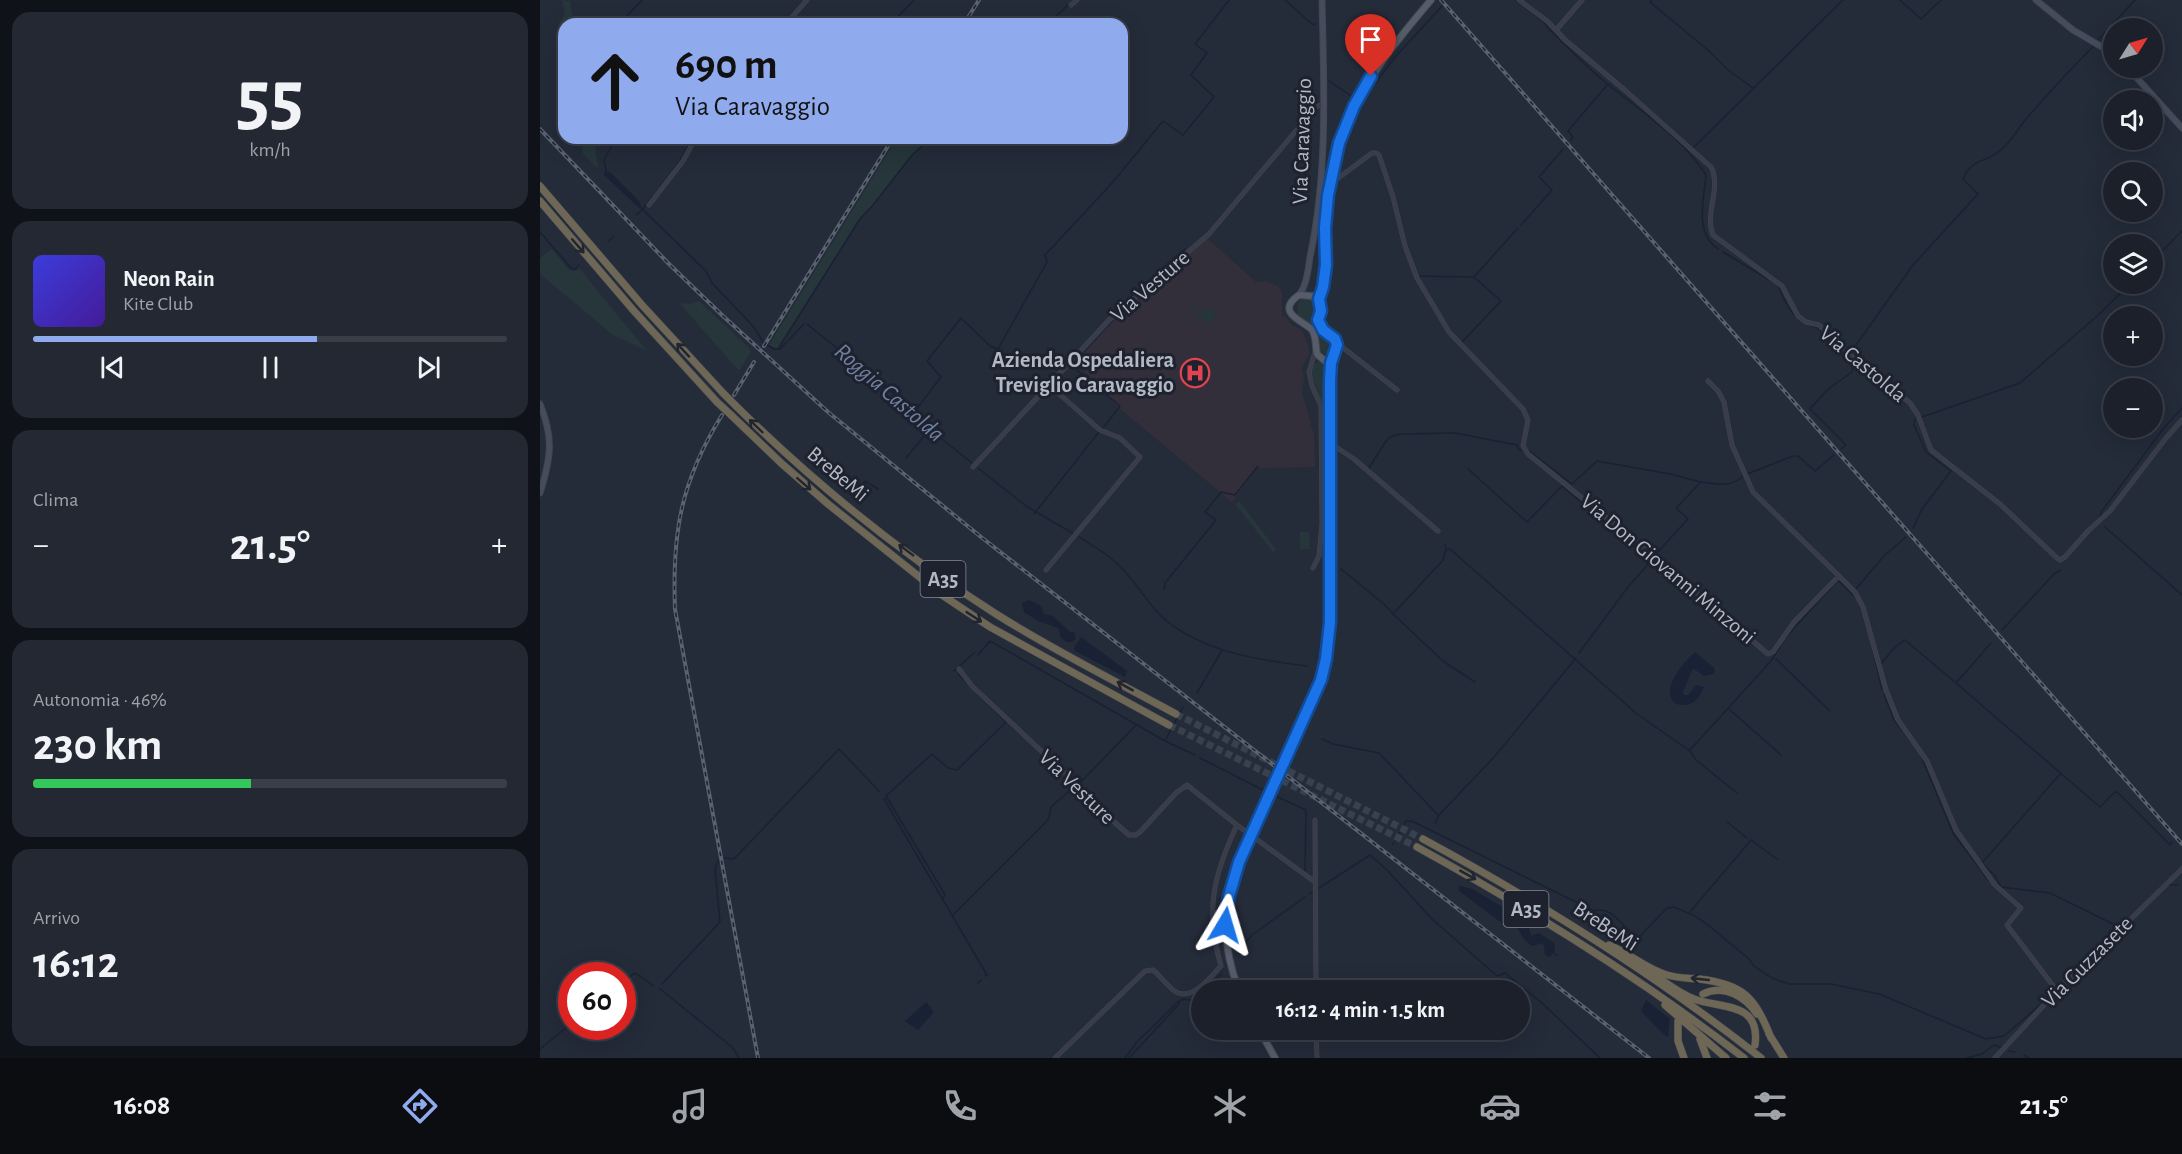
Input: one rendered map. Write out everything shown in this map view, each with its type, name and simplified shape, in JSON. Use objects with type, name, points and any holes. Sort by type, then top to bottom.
[{"type":"highway","name":"BreBeMi","points":[[540,186],[642,305],[723,393],[782,450],[845,505],[950,584],[998,616],[1176,714]]},
{"type":"highway","name":"BreBeMi","points":[[540,201],[634,311],[717,402],[828,504],[942,595],[990,627],[1169,725]]},
{"type":"highway","name":"BreBeMi","points":[[1423,839],[1502,883],[1622,957],[1761,1058]]},
{"type":"highway","name":"BreBeMi","points":[[1417,847],[1495,890],[1631,976],[1743,1058]]},
{"type":"highway","points":[[1600,943],[1624,952],[1667,975],[1714,981],[1737,987],[1748,995],[1756,1006],[1771,1038]]},
{"type":"highway","points":[[1622,957],[1636,962],[1680,992],[1693,998],[1731,1006],[1743,1012],[1755,1028],[1755,1045]]},
{"type":"highway","points":[[1631,976],[1726,1058]]},
{"type":"highway","points":[[1703,994],[1719,990],[1728,991],[1740,997],[1754,1010],[1784,1058]]},
{"type":"highway","points":[[1678,1021],[1678,1041],[1684,1058]]},
{"type":"highway","points":[[1693,1030],[1707,1058]]},
{"type":"main road","name":"Via Caravaggio","points":[[1330,380],[1336,342],[1321,327],[1318,320],[1325,279],[1325,214],[1330,179],[1339,143],[1366,83],[1390,48],[1431,0]]},
{"type":"main road","points":[[1298,296],[1309,295],[1319,289],[1325,279]]},
{"type":"main road","points":[[1309,295],[1320,304]]},
{"type":"main road","name":"Via Caravaggio","points":[[1236,980],[1231,966],[1225,925],[1231,887],[1243,853],[1321,680],[1330,622],[1332,447],[1330,380],[1328,366],[1316,350],[1316,339],[1311,329],[1297,321],[1292,315],[1291,305],[1298,296]]},
{"type":"main road","points":[[1322,358],[1329,358],[1335,354]]},
{"type":"main road","points":[[1265,1040],[1275,1058]]},
{"type":"street","points":[[791,18],[807,0]]},
{"type":"street","points":[[1071,5],[1077,0]]},
{"type":"street","name":"Via Caravaggio","points":[[1298,296],[1305,282],[1320,200],[1324,151],[1322,0]]},
{"type":"street","points":[[1519,0],[1556,30],[1582,0]]},
{"type":"street","points":[[2036,0],[2073,30],[2103,48]]},
{"type":"street","name":"Via Castolda","points":[[1556,30],[1711,167],[1714,175],[1710,217],[1713,235],[1782,286],[1798,316],[1806,322],[1819,325],[1852,357],[1910,403],[1918,415],[1931,450],[2000,504],[2056,558],[2060,560],[2065,557],[2088,531],[2105,518],[2182,420]]},
{"type":"street","points":[[2137,78],[2182,128]]},
{"type":"street","name":"Via Vesture","points":[[973,467],[1110,319],[1209,234],[1316,107],[1325,104]]},
{"type":"street","points":[[649,205],[682,161],[690,144]]},
{"type":"street","name":"Via Don Giovanni Minzoni","points":[[1330,179],[1337,179],[1372,153],[1379,155],[1393,197],[1405,246],[1417,278],[1449,332],[1526,414],[1528,425],[1523,442],[1528,454],[1637,542],[1768,654],[1773,652],[1794,622],[1839,576]]},
{"type":"street","name":"Via Caravaggio","points":[[1305,282],[1309,295]]},
{"type":"street","name":"Via Caravaggio","points":[[1336,342],[1397,390]]},
{"type":"street","points":[[1313,568],[1319,556],[1322,534],[1321,406],[1309,376],[1310,364],[1316,350]]},
{"type":"street","points":[[1335,354],[1349,351]]},
{"type":"street","points":[[1310,364],[1322,358]]},
{"type":"street","points":[[1708,381],[1724,402],[1732,445],[1753,492],[1855,592],[1863,607],[1886,690],[1904,730],[1927,761],[1956,830],[1995,885],[2021,908],[2007,925],[2058,991]]},
{"type":"street","points":[[1046,570],[1140,457],[1120,438],[1100,430],[1049,385]]},
{"type":"street","points":[[540,404],[546,418],[551,443],[550,457],[540,492]]},
{"type":"street","points":[[1332,447],[1354,459],[1438,531]]},
{"type":"street","name":"Via Vesture","points":[[959,669],[972,686],[1070,778],[1082,794],[1129,835],[1136,835],[1140,832],[1176,793],[1187,785],[1315,884]]},
{"type":"street","points":[[1315,820],[1316,980]]},
{"type":"street","points":[[1055,1058],[1145,971],[1153,970],[1178,993],[1186,994],[1199,988],[1221,966],[1213,927],[1213,893],[1220,864],[1237,825]]},
{"type":"street","name":"Via Guzzasete","points":[[1995,1058],[2058,991],[2182,869]]},
{"type":"street","points":[[1316,1040],[1317,1058]]},
{"type":"shaded area","points":[[562,0],[570,1],[573,18],[562,18],[565,14]]},
{"type":"shaded area","points":[[582,144],[595,144],[598,169],[583,154]]},
{"type":"shaded area","points":[[893,144],[924,144],[910,157],[873,205],[859,219],[777,349],[769,345]]},
{"type":"shaded area","name":"Azienda Ospedaliera Treviglio Caravaggio","points":[[1207,238],[1256,282],[1264,281],[1278,286],[1282,292],[1282,316],[1302,330],[1309,347],[1309,354],[1302,368],[1304,379],[1302,392],[1314,435],[1315,467],[1257,468],[1232,502],[1118,407],[1076,362],[1115,320]]},
{"type":"shaded area","points":[[552,249],[569,270],[580,269],[647,351],[613,335],[540,274],[540,258]]},
{"type":"shaded area","points":[[1309,297],[1317,304],[1315,318],[1317,327],[1332,344],[1332,349],[1326,355],[1319,350],[1319,340],[1314,328],[1298,315],[1297,305],[1300,300]]},
{"type":"shaded area","points":[[699,301],[751,352],[739,371],[679,303],[690,304]]},
{"type":"shaded area","points":[[1193,307],[1203,310],[1215,309],[1214,318],[1203,328],[1201,327],[1207,322],[1203,317],[1195,323],[1192,321],[1201,314],[1198,310],[1188,316]]},
{"type":"shaded area","points":[[1319,361],[1325,368],[1327,439],[1323,439],[1322,403],[1311,372],[1314,364]]},
{"type":"shaded area","points":[[1239,501],[1276,549],[1273,552],[1235,504]]},
{"type":"shaded area","points":[[1300,532],[1309,532],[1310,549],[1300,549]]},
{"type":"water","points":[[606,171],[610,172],[639,201],[641,205],[639,208],[603,174]]},
{"type":"water","points":[[1029,600],[1041,606],[1044,614],[1053,616],[1070,632],[1074,632],[1076,639],[1066,642],[1061,637],[1058,628],[1038,621],[1024,612],[1022,603]]},
{"type":"water","points":[[1081,637],[1127,671],[1125,677],[1075,651],[1074,648]]},
{"type":"water","points":[[1695,652],[1715,671],[1713,674],[1704,676],[1692,670],[1683,692],[1684,695],[1688,695],[1696,685],[1704,687],[1693,702],[1680,705],[1671,696],[1671,686],[1679,670]]},
{"type":"water","points":[[1461,886],[1472,889],[1516,915],[1517,919],[1510,929],[1459,891]]},
{"type":"water","points":[[1524,921],[1528,924],[1531,936],[1539,933],[1554,943],[1555,950],[1550,957],[1545,955],[1542,943],[1532,946],[1525,940],[1517,928]]},
{"type":"water","points":[[1646,1000],[1670,1019],[1668,1037],[1641,1011]]},
{"type":"water","points":[[926,1002],[934,1012],[918,1030],[905,1021]]},
{"type":"waterway","points":[[626,18],[642,0]]},
{"type":"waterway","points":[[897,18],[914,0]]},
{"type":"waterway","points":[[1054,18],[1074,0]]},
{"type":"waterway","points":[[912,415],[941,377],[927,361],[961,318],[990,346],[998,349],[1047,262],[1045,255],[1112,183],[1163,121],[1183,135],[1214,97],[1191,75],[1207,53],[1195,44],[1229,0]]},
{"type":"waterway","points":[[1285,0],[1313,25],[1315,24]]},
{"type":"waterway","points":[[1515,0],[1545,23],[1585,65],[1674,137],[1696,161],[1706,175],[1703,225],[1706,234],[1718,249]]},
{"type":"waterway","points":[[1652,0],[1650,2],[1709,51],[1728,70],[1753,88]]},
{"type":"waterway","points":[[1693,148],[1843,0]]},
{"type":"waterway","points":[[1900,0],[1921,19],[1941,0]]},
{"type":"waterway","points":[[2098,40],[2135,0]]},
{"type":"waterway","points":[[794,18],[806,4]]},
{"type":"waterway","points":[[1364,98],[1396,56],[1443,5]]},
{"type":"waterway","points":[[1851,352],[1913,265],[1978,194],[1963,179],[1966,173],[1977,163],[2004,147],[2026,119],[2094,46]]},
{"type":"waterway","points":[[1329,81],[1353,97]]},
{"type":"waterway","points":[[1571,140],[1573,137],[1568,131],[1607,85]]},
{"type":"waterway","points":[[606,171],[604,160],[613,144]]},
{"type":"waterway","points":[[636,215],[680,161],[689,144]]},
{"type":"waterway","points":[[913,154],[924,144]]},
{"type":"waterway","points":[[1521,225],[1552,190],[1539,177],[1563,149]]},
{"type":"waterway","points":[[778,349],[860,219],[912,155]]},
{"type":"waterway","points":[[640,207],[706,271],[712,283],[753,326],[764,343],[774,349],[780,349],[804,324]]},
{"type":"waterway","points":[[1416,276],[1474,277],[1517,229]]},
{"type":"waterway","points":[[2163,250],[2182,231]]},
{"type":"waterway","points":[[540,232],[571,268],[575,269],[579,265]]},
{"type":"waterway","points":[[609,241],[614,236]]},
{"type":"waterway","points":[[1109,316],[1185,249]]},
{"type":"waterway","points":[[1723,252],[1778,285],[1792,311],[1804,322]]},
{"type":"waterway","points":[[1462,342],[1501,301],[1475,278]]},
{"type":"waterway","points":[[1922,417],[2020,383],[2120,294]]},
{"type":"waterway","points":[[1103,428],[1120,406],[1071,365],[1111,321]]},
{"type":"waterway","name":"Roggia Castolda","points":[[807,324],[904,402],[912,415],[972,463]]},
{"type":"waterway","points":[[1808,324],[1818,328],[1833,347],[1853,366],[1852,372],[1827,390],[1810,409],[1846,445],[1841,449]]},
{"type":"waterway","points":[[2100,517],[2102,511],[2163,429],[2182,408]]},
{"type":"waterway","points":[[1913,528],[1922,509],[1951,471],[1926,452],[1914,425],[1915,419]]},
{"type":"waterway","points":[[906,458],[929,430]]},
{"type":"waterway","points":[[1034,514],[1099,432]]},
{"type":"waterway","points":[[1369,468],[1386,441],[1400,434],[1455,433],[1517,445],[1519,450],[1522,450]]},
{"type":"waterway","points":[[1529,451],[1572,484],[1597,461],[1701,482]]},
{"type":"waterway","points":[[1747,474],[1793,456],[1798,456],[1815,471],[1834,455]]},
{"type":"waterway","points":[[1164,590],[1165,583],[1216,520],[1205,512],[1221,492],[1235,495],[1258,466]]},
{"type":"waterway","name":"Roggia Castolda","points":[[978,468],[1026,506],[1074,534]]},
{"type":"waterway","points":[[1468,469],[1527,522],[1562,486],[1651,561]]},
{"type":"waterway","points":[[1655,555],[1688,519],[1676,508],[1701,482],[1729,484],[1743,476]]},
{"type":"waterway","points":[[853,493],[865,481],[878,489]]},
{"type":"waterway","points":[[2105,527],[2182,595]]},
{"type":"waterway","name":"Roggia Castolda","points":[[1079,537],[1120,566],[1161,616],[1193,638],[1249,657],[1307,666]]},
{"type":"waterway","points":[[1855,590],[1884,556],[1906,537]]},
{"type":"waterway","points":[[1341,569],[1393,614],[1443,560],[1445,544]]},
{"type":"waterway","points":[[1446,550],[1450,549],[1637,714],[1690,751],[1696,760],[1737,793]]},
{"type":"waterway","points":[[1579,653],[1628,587],[1650,562]]},
{"type":"waterway","points":[[2002,630],[2054,574],[2061,570]]},
{"type":"waterway","points":[[1690,750],[1771,661],[1787,636],[1838,580],[1857,599]]},
{"type":"waterway","points":[[1394,615],[1443,661],[1475,682]]},
{"type":"waterway","points":[[1880,665],[1895,647],[1905,640],[1956,683],[1991,643]]},
{"type":"waterway","points":[[978,655],[990,641],[1165,741],[1195,755]]},
{"type":"waterway","points":[[1872,646],[1882,690]]},
{"type":"waterway","points":[[1197,693],[1222,650]]},
{"type":"waterway","points":[[954,671],[974,653]]},
{"type":"waterway","points":[[1435,823],[1439,815],[1496,755],[1576,658]]},
{"type":"waterway","points":[[1776,659],[1830,711]]},
{"type":"waterway","points":[[942,899],[945,895],[886,796],[932,754],[948,768],[957,770],[1006,722],[958,674]]},
{"type":"waterway","points":[[1956,683],[2100,807],[2116,791],[2170,845],[2172,842]]},
{"type":"waterway","points":[[1884,694],[1894,720],[1913,744]]},
{"type":"waterway","name":"BreBeMi","points":[[1165,741],[1183,707]]},
{"type":"waterway","points":[[1729,709],[1781,755]]},
{"type":"waterway","points":[[1078,785],[1136,725]]},
{"type":"waterway","points":[[1322,739],[1333,744],[1379,753],[1438,815]]},
{"type":"waterway","points":[[724,858],[734,859],[839,749],[879,791]]},
{"type":"waterway","points":[[1921,756],[1953,833],[1989,881]]},
{"type":"waterway","points":[[1200,758],[1267,792]]},
{"type":"waterway","points":[[2061,773],[1982,863],[1995,876],[2001,887],[2050,893],[2119,927],[2108,939]]},
{"type":"waterway","points":[[953,915],[1044,824],[1049,818],[1051,807],[1075,786]]},
{"type":"waterway","points":[[1271,794],[1306,810],[1305,872]]},
{"type":"waterway","points":[[884,799],[987,975],[985,976]]},
{"type":"waterway","points":[[1395,841],[1406,821],[1412,821],[1594,911],[1607,911],[1636,936]]},
{"type":"waterway","points":[[1727,822],[1747,838]]},
{"type":"waterway","points":[[1690,912],[1751,840],[1778,860]]},
{"type":"waterway","points":[[1319,888],[1370,855],[1432,919],[1497,976],[1505,973],[1543,1004],[1600,1058]]},
{"type":"waterway","points":[[662,984],[720,922],[715,869],[719,859]]},
{"type":"waterway","points":[[2169,885],[2177,885]]},
{"type":"waterway","points":[[1240,949],[1252,935],[1305,897]]},
{"type":"waterway","points":[[1641,935],[1667,908],[1674,907],[1695,916],[1708,925],[1749,959],[1754,966],[1772,978],[1789,984],[1831,984],[1879,994],[1986,1039],[2004,1036],[2047,999]]},
{"type":"waterway","points":[[2107,946],[2122,930]]},
{"type":"waterway","points":[[636,974],[654,986]]},
{"type":"waterway","points":[[1215,980],[1221,974]]},
{"type":"waterway","points":[[978,983],[981,980]]},
{"type":"waterway","points":[[659,988],[732,1047],[739,1058]]},
{"type":"waterway","points":[[1129,1058],[1179,1004],[1179,1001],[1184,999],[1191,1001]]},
{"type":"waterway","points":[[1125,1058],[1137,1042],[1179,1001]]},
{"type":"waterway","points":[[540,1049],[558,1034]]},
{"type":"waterway","points":[[1967,1058],[1982,1054],[1994,1045],[2002,1048]]},
{"type":"waterway","points":[[2009,1051],[2015,1052]]},
{"type":"waterway","points":[[2024,1055],[2029,1058]]},
{"type":"tunnel","points":[[1176,714],[1423,839]]},
{"type":"tunnel","points":[[1169,725],[1417,847]]},
{"type":"railway","points":[[968,18],[979,0]]},
{"type":"railway","points":[[1441,0],[2182,844]]},
{"type":"railway","points":[[540,129],[668,263],[828,412],[981,537],[1649,1058]]},
{"type":"railway","points":[[764,346],[889,144]]},
{"type":"railway","points":[[734,395],[754,362]]},
{"type":"railway","points":[[722,415],[697,462],[682,508],[675,555],[675,609],[758,1058]]},
{"type":"place","name":"Azienda Ospedaliera Treviglio Caravaggio","points":[[1195,373]]},
{"type":"route","points":[[1225,925],[1229,896],[1239,862],[1306,715],[1321,680],[1326,659],[1330,622],[1330,380],[1331,363],[1337,345],[1335,339],[1323,330],[1318,320],[1321,311],[1319,299],[1325,279],[1326,265],[1325,214],[1330,179],[1339,143],[1354,106],[1371,76]]}]
